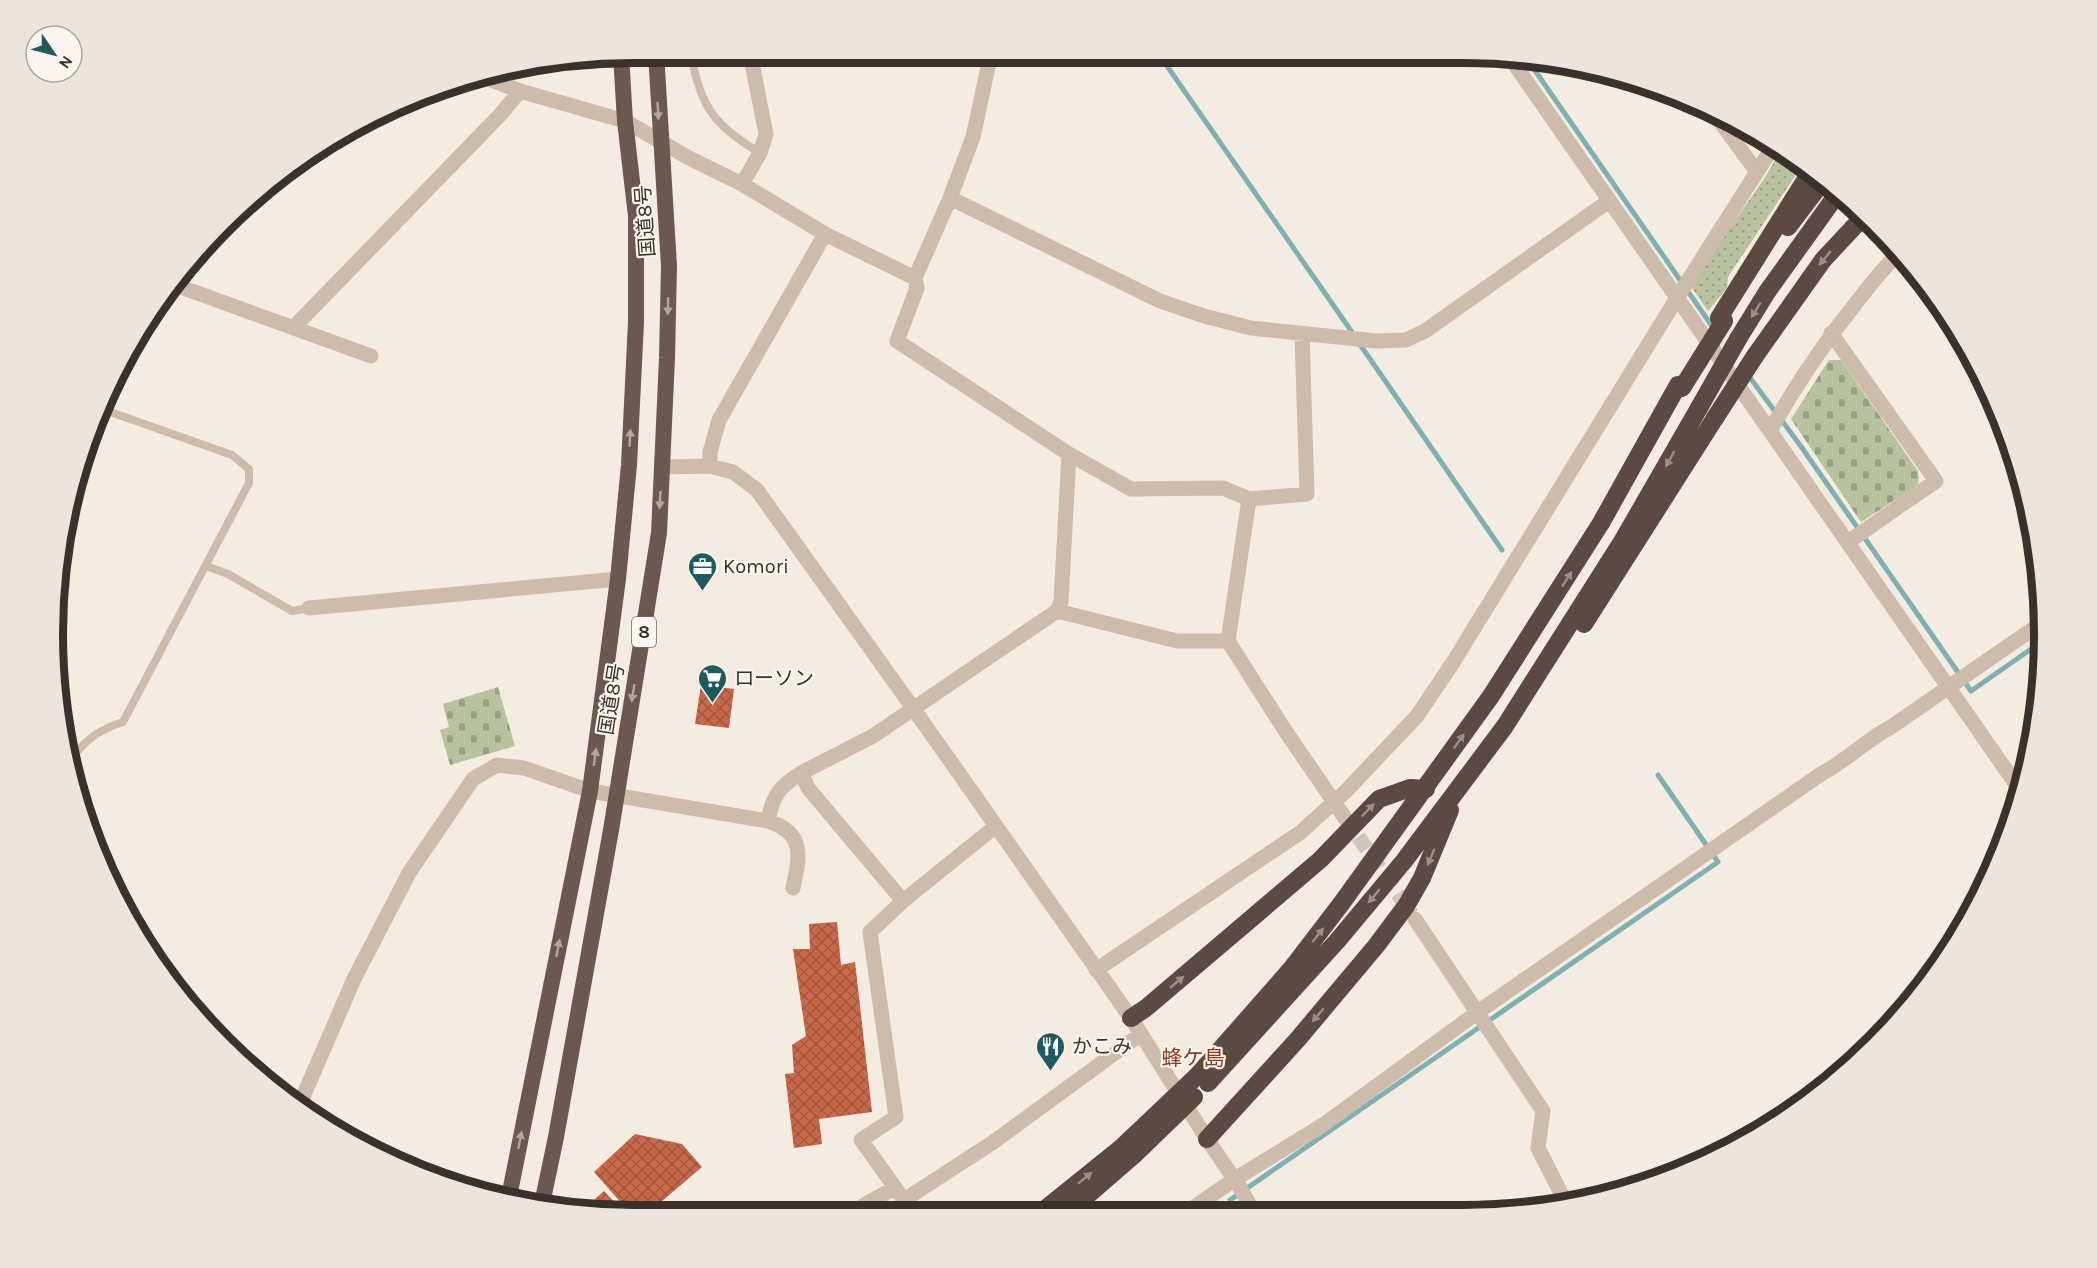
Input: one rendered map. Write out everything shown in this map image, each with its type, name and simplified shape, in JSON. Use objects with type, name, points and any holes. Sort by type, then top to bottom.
[{"type":"highway","name":"国道8号","points":[[510,1191],[590,791],[618,579],[629,465],[636,322],[636,216],[622,63]]},
{"type":"highway","name":"国道8号","points":[[543,1197],[616,796],[658,533],[669,266],[656,63]]},
{"type":"highway","points":[[1050,1205],[1203,1079],[1341,904],[1425,789],[1535,629],[1601,523],[1637,459],[1807,178]]},
{"type":"highway","points":[[1722,319],[1818,187]]},
{"type":"highway","points":[[1505,726],[1623,540],[1767,292],[1833,200]]},
{"type":"highway","points":[[1076,1205],[1141,1148],[1203,1079],[1338,940],[1404,861],[1596,607],[1755,356],[1823,260],[1858,222]]},
{"type":"highway","points":[[1207,1139],[1298,1039],[1407,906],[1422,878],[1454,802],[1474,767]]},
{"type":"highway","points":[[1136,1026],[1146,1008],[1320,860],[1379,799],[1410,788],[1425,789]]},
{"type":"street","points":[[742,184],[760,153],[766,134],[752,63]]},
{"type":"street","points":[[989,63],[973,137],[950,198],[915,278],[917,288],[897,341],[1069,454],[1131,489],[1223,488],[1249,499],[1307,494],[1302,333]]},
{"type":"street","points":[[1515,66],[2015,782]]},
{"type":"street","points":[[493,80],[520,91],[626,121],[688,158],[742,184],[825,234],[915,278]]},
{"type":"street","points":[[293,328],[500,115],[520,91]]},
{"type":"street","points":[[1723,126],[1757,172]]},
{"type":"street","points":[[1096,970],[1300,832],[1334,802],[1417,716],[1447,672],[1769,152]]},
{"type":"street","points":[[950,198],[1160,300],[1204,316],[1251,328],[1376,341],[1406,340],[1425,331],[1609,201]]},
{"type":"street","points":[[710,466],[710,452],[719,420],[825,234]]},
{"type":"street","points":[[1770,431],[1790,394],[1831,333],[1893,259]]},
{"type":"street","points":[[180,287],[371,356]]},
{"type":"street","points":[[1831,333],[1936,481],[1848,542]]},
{"type":"street","points":[[768,820],[772,801],[784,783],[873,736],[1057,611],[1061,602],[1069,454]]},
{"type":"street","points":[[662,467],[710,466],[733,472],[758,490],[1136,1026],[1250,1205]]},
{"type":"street","points":[[1249,499],[1228,641],[1284,729],[1345,818]]},
{"type":"street","points":[[309,608],[618,579]]},
{"type":"street","points":[[1057,611],[1177,641],[1228,641]]},
{"type":"street","points":[[1203,1205],[1240,1188],[1323,1125],[1484,1021],[1719,845],[2034,628]]},
{"type":"street","points":[[302,1099],[354,980],[409,873],[472,779],[497,765],[524,768],[590,791],[768,820],[784,826],[796,839],[798,863],[793,888]]},
{"type":"street","points":[[801,773],[808,788],[903,901]]},
{"type":"street","points":[[908,1205],[861,1140],[896,1117],[870,932],[903,901],[996,826]]},
{"type":"street","points":[[1415,918],[1543,1111],[1538,1148],[1562,1196]]},
{"type":"street","points":[[904,1200],[992,1143],[1136,1026]]},
{"type":"street","points":[[865,1205],[894,1188]]},
{"type":"lane","points":[[693,63],[697,86],[707,108],[724,128],[760,153]]},
{"type":"lane","points":[[76,754],[103,728],[123,722],[249,483],[249,469],[232,455],[108,411]]},
{"type":"lane","points":[[206,566],[228,574],[292,611],[309,608]]},
{"type":"green space","points":[[1777,157],[1798,172],[1728,277],[1727,288],[1708,311],[1690,285]]},
{"type":"green space","points":[[1829,360],[1841,360],[1918,471],[1918,485],[1861,522],[1791,419]]},
{"type":"green space","points":[[498,687],[515,746],[450,765],[440,730],[449,727],[443,704]]},
{"type":"building","points":[[701,685],[734,689],[729,728],[695,724]]},
{"type":"building","points":[[837,922],[841,965],[855,962],[872,1112],[819,1119],[822,1144],[794,1148],[785,1074],[794,1073],[792,1045],[806,1036],[793,949],[810,949],[809,924]]},
{"type":"building","points":[[635,1134],[682,1144],[702,1167],[658,1205],[623,1205],[594,1172]]},
{"type":"building","points":[[604,1191],[616,1205],[597,1204],[590,1203]]},
{"type":"waterway","points":[[1165,63],[1354,335]]},
{"type":"waterway","points":[[1533,67],[1714,329]]},
{"type":"waterway","points":[[1359,343],[1502,550]]},
{"type":"waterway","points":[[1748,375],[1800,445],[1971,691],[2034,647]]},
{"type":"waterway","points":[[1232,1205],[1230,1200],[1718,862],[1658,775]]},
{"type":"tunnel","points":[[1345,818],[1412,914]]},
{"type":"place","name":"Komori","points":[[702,592]]},
{"type":"place","name":"ローソン","points":[[713,704]]},
{"type":"place","name":"かこみ","points":[[1051,1072]]},
{"type":"district","name":"蜂ケ島","points":[[1193,1058]]}]
